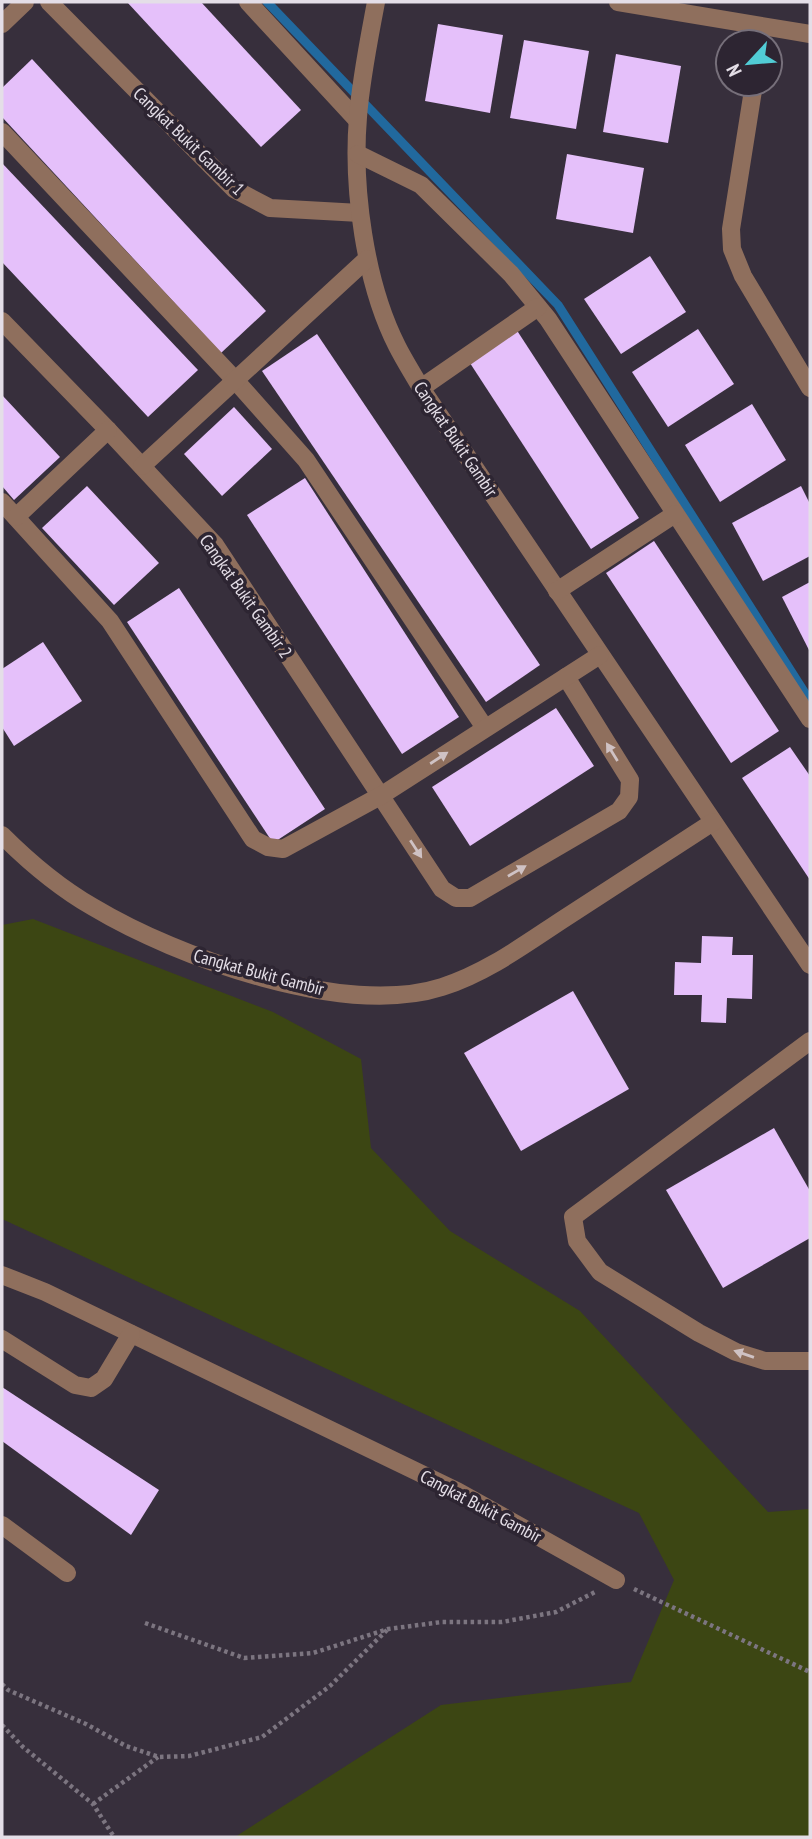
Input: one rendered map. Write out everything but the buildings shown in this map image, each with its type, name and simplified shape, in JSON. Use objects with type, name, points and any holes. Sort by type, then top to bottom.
[{"type":"street","points":[[2,24],[25,2]]},
{"type":"street","points":[[248,2],[358,114]]},
{"type":"street","name":"Cangkat Bukit Gambir","points":[[376,2],[364,61],[358,114],[360,213],[368,259],[380,302],[397,345],[421,388],[810,965]]},
{"type":"street","points":[[618,2],[736,28]]},
{"type":"street","name":"Cangkat Bukit Gambir 1","points":[[58,5],[234,189],[270,208],[360,213]]},
{"type":"street","points":[[784,34],[810,34]]},
{"type":"street","points":[[752,98],[731,229],[732,249],[743,276],[810,388]]},
{"type":"street","points":[[2,132],[235,380],[306,460],[485,728]]},
{"type":"street","points":[[358,154],[421,185],[511,274],[538,307],[810,719]]},
{"type":"street","points":[[142,467],[368,259]]},
{"type":"street","points":[[421,388],[538,307]]},
{"type":"street","name":"Cangkat Bukit Gambir 2","points":[[2,321],[215,545],[442,889],[456,898],[470,898],[619,811],[629,797],[630,780],[566,677]]},
{"type":"street","points":[[16,517],[108,430]]},
{"type":"street","points":[[2,502],[110,621],[253,839],[268,847],[283,849],[382,795],[600,655]]},
{"type":"street","points":[[557,591],[675,514]]},
{"type":"street","name":"Cangkat Bukit Gambir","points":[[2,835],[26,858],[91,906],[152,939],[215,963],[284,982],[337,992],[388,996],[441,987],[495,963],[713,822]]},
{"type":"street","points":[[795,941],[810,929]]},
{"type":"street","points":[[810,1041],[573,1217],[577,1241],[600,1272],[736,1352],[765,1361],[810,1361]]},
{"type":"street","name":"Cangkat Bukit Gambir","points":[[2,1275],[45,1292],[457,1491],[616,1580]]},
{"type":"street","points":[[2,1339],[75,1385],[91,1388],[104,1379],[131,1334]]},
{"type":"street","points":[[2,1525],[67,1573]]},
{"type":"path","points":[[145,1623],[244,1658],[313,1653],[388,1629],[442,1622],[502,1622],[556,1612],[616,1580],[810,1672]]},
{"type":"path","points":[[2,1684],[8,1690],[86,1724],[126,1746],[159,1757],[189,1756],[262,1737],[330,1686],[388,1629]]},
{"type":"path","points":[[2,1725],[23,1747],[93,1804],[114,1837]]},
{"type":"path","points":[[93,1804],[159,1757]]},
{"type":"green space","points":[[33,919],[273,1012],[361,1059],[371,1148],[450,1231],[580,1311],[768,1512],[810,1509],[810,1837],[235,1837],[441,1705],[631,1682],[674,1580],[639,1513],[2,1219],[2,925]]},
{"type":"waterway","points":[[267,2],[558,305],[810,701]]}]
